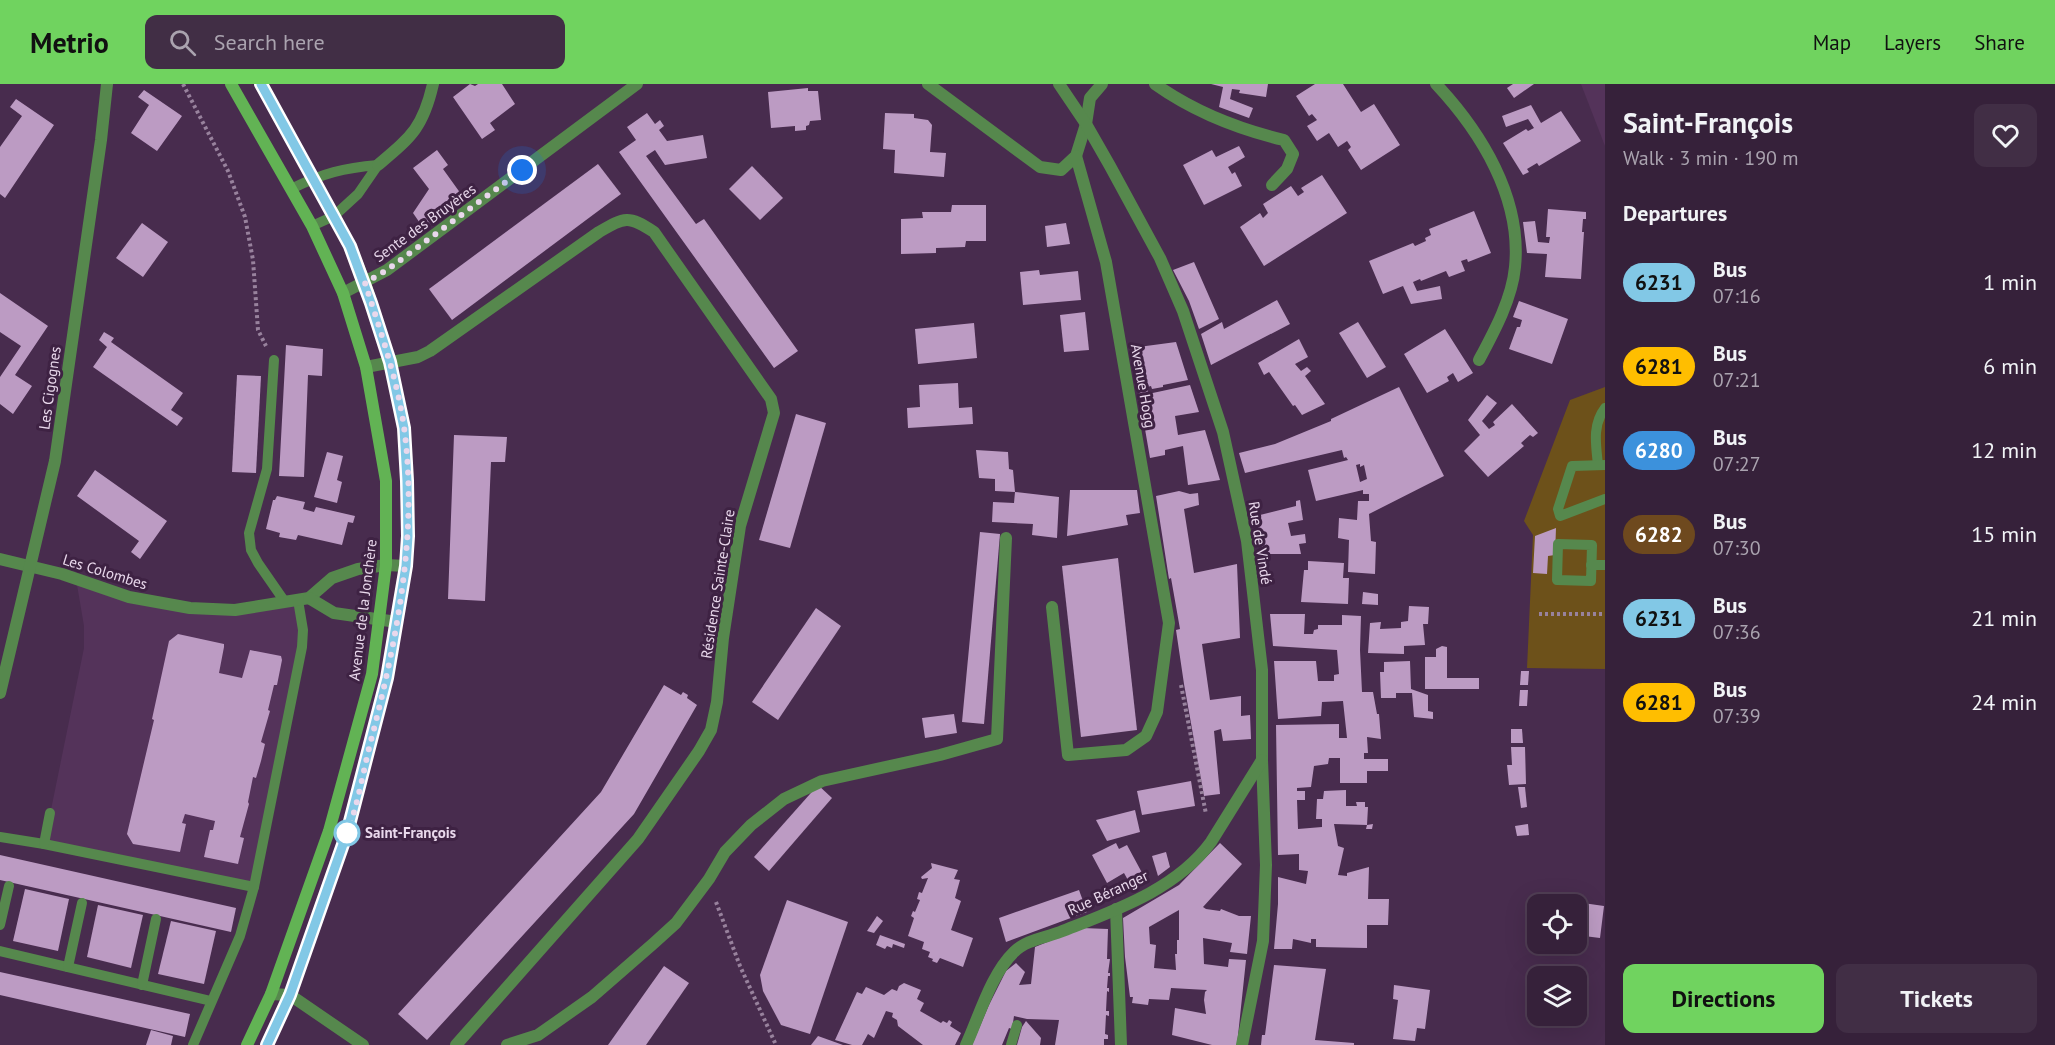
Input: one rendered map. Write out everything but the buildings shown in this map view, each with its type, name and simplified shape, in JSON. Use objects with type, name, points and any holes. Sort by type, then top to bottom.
[{"type":"street","name":"Les Cigognes","points":[[0,693],[55,461],[107,84]]},
{"type":"street","name":"Avenue de la Jonchère","points":[[231,84],[312,226],[343,293],[366,367],[386,481],[386,565],[372,674],[329,831],[271,994],[247,1045]]},
{"type":"street","name":"Avenue de la Jonchère","points":[[261,84],[350,246],[365,283],[390,362],[404,428],[407,481],[406,566],[387,678],[347,833],[290,995],[267,1045]]},
{"type":"street","points":[[378,165],[413,135],[428,108],[434,84]]},
{"type":"street","name":"Sente des Bruyères","points":[[343,293],[387,270],[637,84]]},
{"type":"street","points":[[928,84],[1040,167],[1061,170],[1076,156],[1086,124],[1089,98],[1102,84]]},
{"type":"street","name":"Rue de Vindé","points":[[1059,84],[1086,124],[1160,258],[1179,300],[1223,432],[1246,541],[1260,658],[1266,866],[1263,941],[1242,1045]]},
{"type":"street","points":[[1155,84],[1167,93],[1236,127],[1284,140],[1293,154],[1287,169],[1272,185]]},
{"type":"street","points":[[1436,84],[1453,103],[1488,154],[1513,215],[1516,244],[1515,268],[1509,293],[1479,360]]},
{"type":"street","name":"Avenue Hogg","points":[[1052,608],[1068,755],[1126,750],[1146,736],[1157,712],[1169,623],[1106,262],[1076,156]]},
{"type":"street","name":"Résidence Sainte-Claire","points":[[366,367],[418,357],[430,351],[599,232],[621,219],[637,221],[654,232],[771,399],[774,413],[740,526],[723,638],[717,702],[711,730],[638,839],[456,1045]]},
{"type":"street","points":[[507,1045],[538,1035],[592,997],[676,923],[709,879],[725,852],[751,825],[784,799],[822,781],[940,755],[997,739],[1006,538]]},
{"type":"street","name":"Les Colombes","points":[[0,559],[62,574],[129,597],[190,608],[235,610],[297,600]]},
{"type":"street","points":[[297,600],[332,578],[358,569],[386,565],[406,566]]},
{"type":"street","points":[[297,600],[334,613],[397,622]]},
{"type":"street","name":"Rue Béranger","points":[[966,1045],[994,981],[1014,952],[1032,941],[1116,909],[1172,880],[1202,855],[1211,843],[1262,760]]},
{"type":"street","points":[[1116,909],[1121,1045]]},
{"type":"street","points":[[271,994],[290,995],[363,1045]]},
{"type":"lane","points":[[291,189],[313,178],[344,168],[378,165]]},
{"type":"lane","points":[[312,226],[334,216],[358,194],[378,165]]},
{"type":"lane","points":[[193,1045],[240,936],[254,887],[302,647],[303,630],[297,600],[258,563],[251,550],[249,533],[267,469],[274,360]]},
{"type":"lane","points":[[1605,408],[1599,417],[1595,431],[1601,465],[1572,466],[1558,509],[1560,516],[1605,500]]},
{"type":"lane","points":[[1558,544],[1592,545],[1591,565],[1591,581],[1557,580],[1558,544]]},
{"type":"lane","points":[[1591,565],[1605,565]]},
{"type":"lane","points":[[44,844],[50,813]]},
{"type":"lane","points":[[0,837],[254,887]]},
{"type":"lane","points":[[0,925],[9,886]]},
{"type":"lane","points":[[68,967],[82,903]]},
{"type":"lane","points":[[142,985],[156,919]]},
{"type":"lane","points":[[0,951],[211,1001]]},
{"type":"lane","points":[[1011,1045],[1017,1025]]},
{"type":"path","points":[[183,84],[228,171],[245,217],[254,260],[258,330],[274,360]]},
{"type":"path","points":[[1539,614],[1605,614]]},
{"type":"path","points":[[1180,681],[1211,843]]},
{"type":"path","points":[[709,879],[740,966],[776,1045]]},
{"type":"shaded area","points":[[1581,84],[1605,84],[1605,146]]},
{"type":"shaded area","points":[[1605,387],[1605,669],[1527,668],[1533,535],[1524,521],[1570,400]]},
{"type":"shaded area","points":[[76,579],[190,608],[298,600],[303,630],[254,887],[44,844],[84,648],[84,626]]},
{"type":"bus line","name":"6231","points":[[261,84],[350,246],[365,283],[390,362],[404,428],[408,536],[406,566],[387,678],[347,833],[290,995],[267,1045]]},
{"type":"place","name":"Saint-François","points":[[347,833]]},
{"type":"route","points":[[347,833],[387,678],[406,566],[408,536],[404,428],[390,362],[365,283],[387,270],[522,170]]}]
